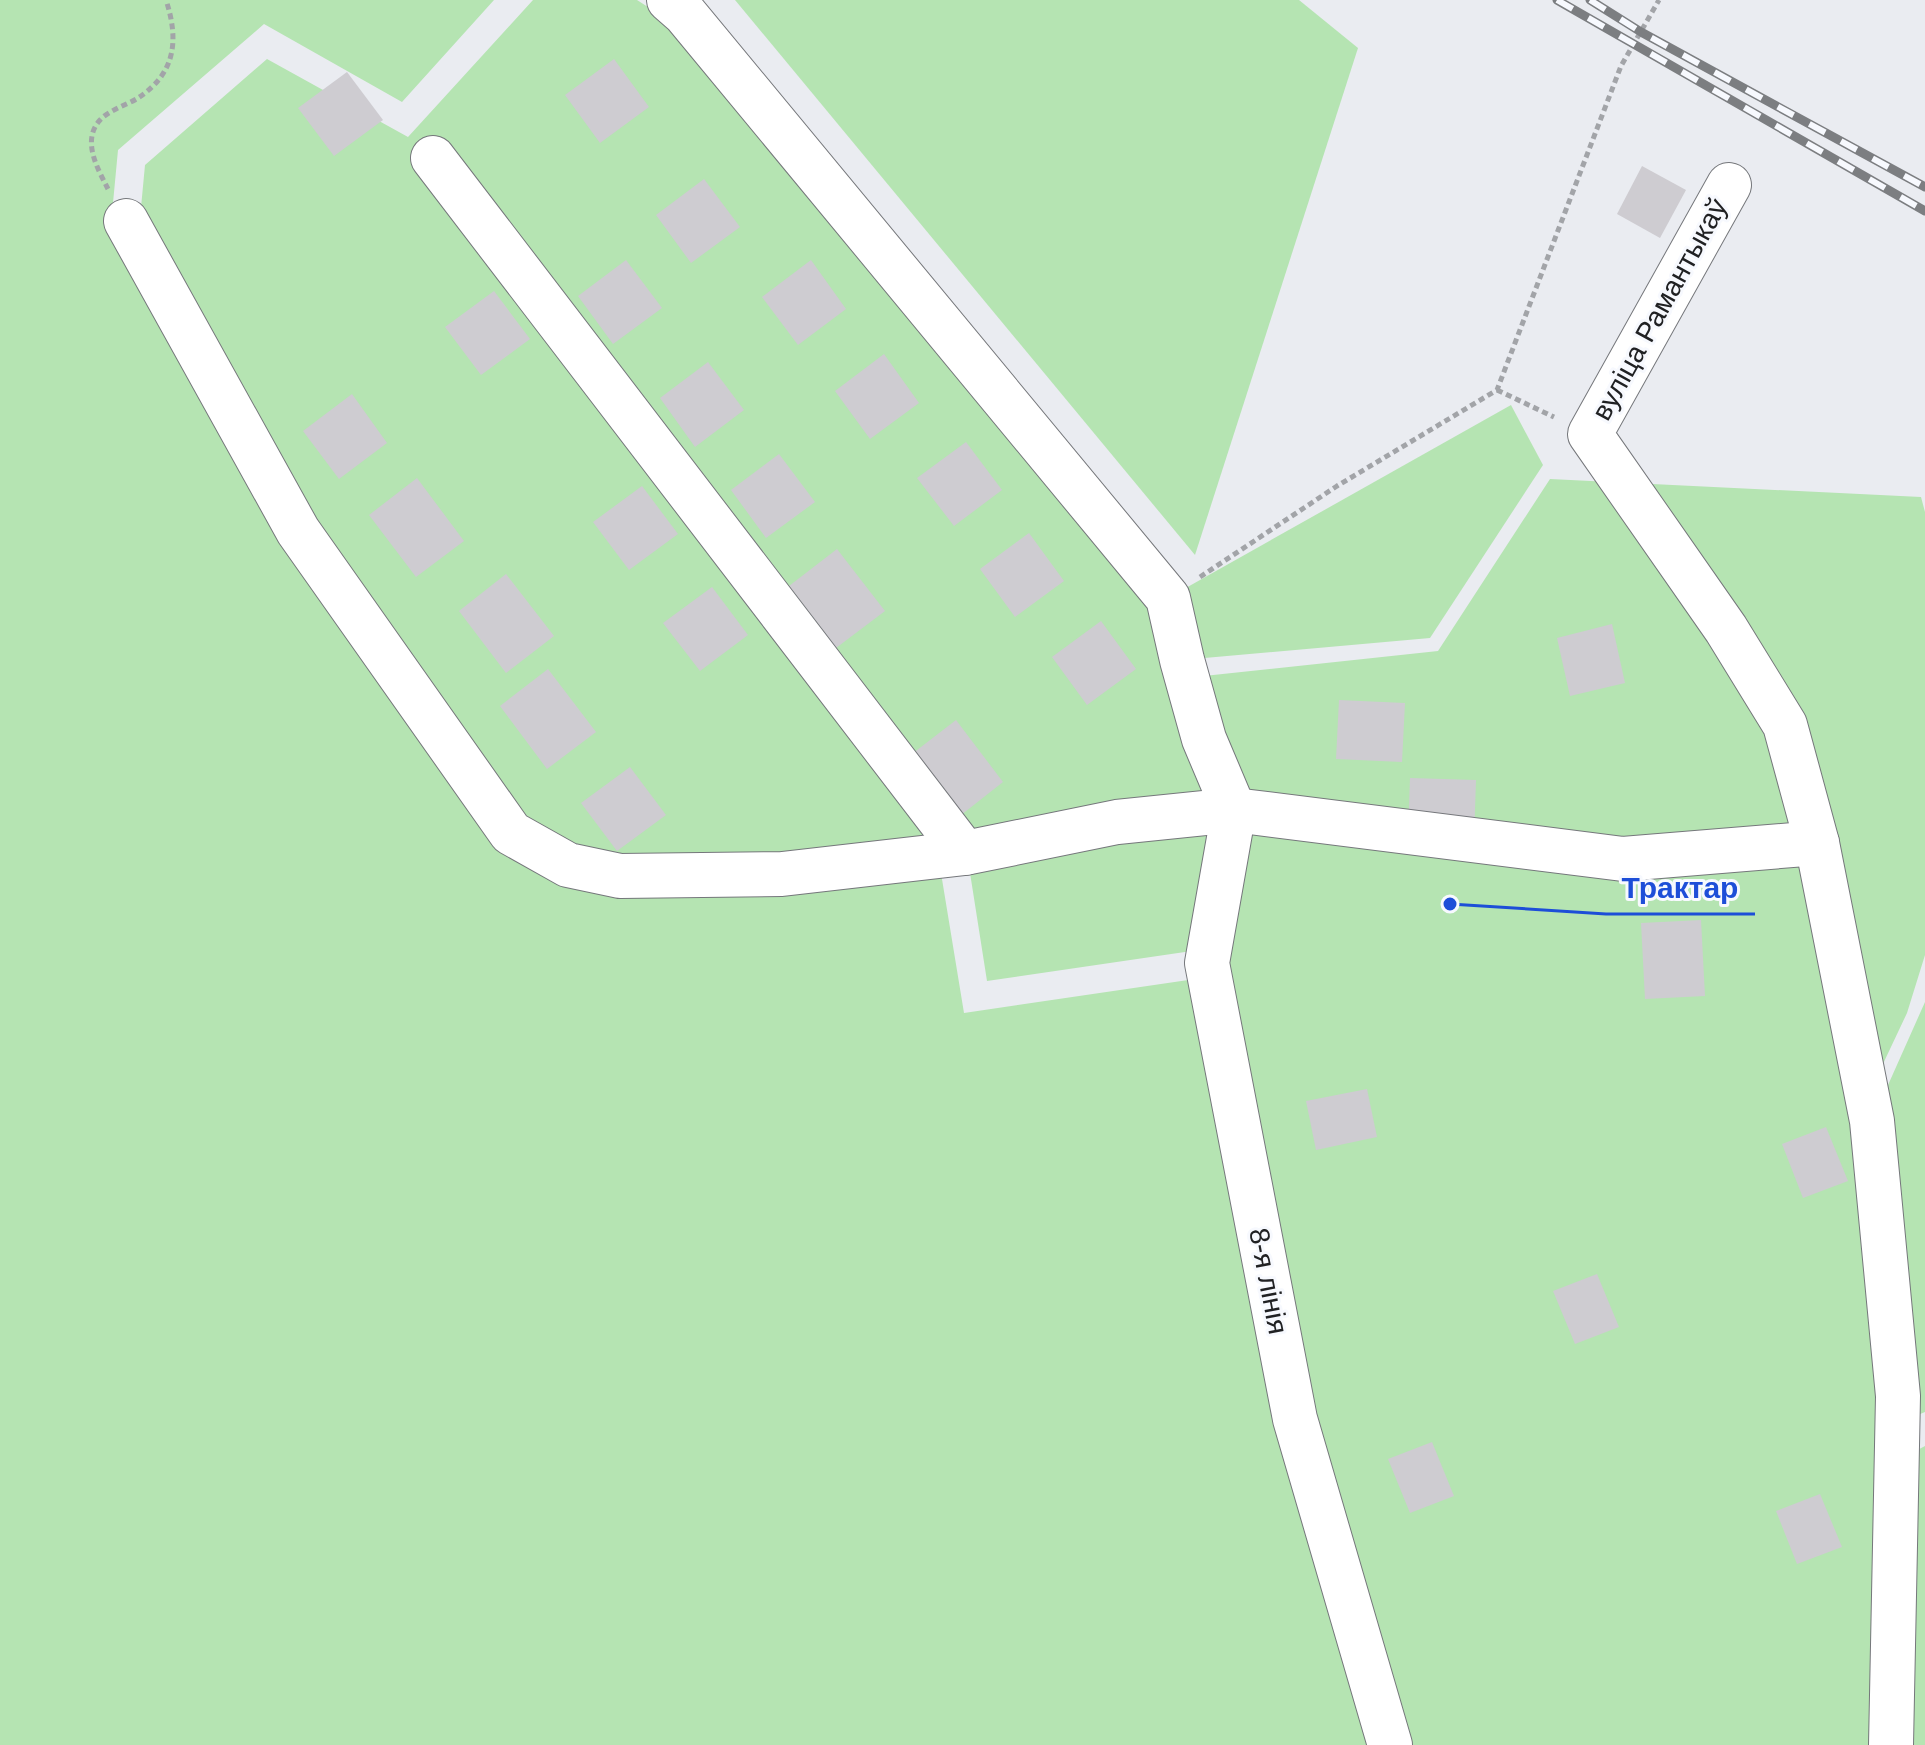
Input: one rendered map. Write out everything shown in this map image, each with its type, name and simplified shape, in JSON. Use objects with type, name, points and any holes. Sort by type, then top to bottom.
[{"type":"street","points":[[669,0],[695,27],[1168,598],[1204,739],[1234,810]]},
{"type":"street","points":[[433,158],[965,853]]},
{"type":"street","name":"вуліца Рамантыкаў","points":[[1590,434],[1729,185]]},
{"type":"street","points":[[126,221],[298,531],[511,833],[568,865],[620,876],[782,874],[965,853],[1117,822],[1234,810],[1623,859],[1817,843]]},
{"type":"street","points":[[1590,434],[1726,629],[1785,725],[1817,843],[1872,1121],[1898,1396],[1911,1417],[1891,1745]]},
{"type":"street","name":"8-я лінія","points":[[1234,810],[1207,963],[1295,1419],[1390,1745]]},
{"type":"path","points":[[126,221],[92,159],[93,136],[100,120],[140,97],[164,74],[173,56],[172,19],[166,0]]},
{"type":"path","points":[[1168,598],[1337,486],[1497,390],[1621,66],[1659,0]]},
{"type":"path","points":[[1497,390],[1590,434]]},
{"type":"green space","points":[[0,0],[494,0],[402,102],[264,24],[118,150],[111,224],[502,845],[617,891],[941,873],[964,1013],[1195,979],[1376,1745],[0,1745]]},
{"type":"green space","points":[[533,0],[637,0],[676,25],[1156,605],[1185,678],[1438,651],[1550,479],[1921,497],[1925,512],[1925,955],[1907,1013],[1857,1119],[1872,1121],[1925,1002],[1925,1412],[1908,1419],[1908,1455],[1925,1446],[1925,1745],[1405,1745],[1309,1415],[1219,947],[987,981],[965,841],[622,862],[520,821],[310,523],[140,218],[145,165],[267,59],[408,137]]},
{"type":"green space","points":[[735,0],[1299,0],[1358,48],[1195,555]]},
{"type":"green space","points":[[1511,405],[1543,465],[1430,638],[1182,660],[1168,598]]},
{"type":"building","points":[[614,59],[649,107],[600,143],[565,95]]},
{"type":"building","points":[[347,72],[383,120],[334,156],[298,108]]},
{"type":"building","points":[[1642,166],[1686,190],[1660,238],[1617,214]]},
{"type":"building","points":[[704,179],[740,227],[691,263],[656,215]]},
{"type":"building","points":[[626,260],[662,308],[613,344],[578,296]]},
{"type":"building","points":[[811,260],[846,309],[798,345],[762,297]]},
{"type":"building","points":[[494,291],[530,339],[481,375],[445,327]]},
{"type":"building","points":[[884,354],[919,403],[870,439],[835,391]]},
{"type":"building","points":[[708,362],[744,410],[695,447],[660,398]]},
{"type":"building","points":[[352,394],[387,443],[339,479],[303,431]]},
{"type":"building","points":[[966,442],[1002,490],[954,526],[917,478]]},
{"type":"building","points":[[779,454],[815,502],[766,538],[731,490]]},
{"type":"building","points":[[417,478],[464,541],[416,577],[369,515]]},
{"type":"building","points":[[642,486],[678,534],[629,570],[593,522]]},
{"type":"building","points":[[1029,533],[1064,581],[1015,617],[980,569]]},
{"type":"building","points":[[837,549],[885,611],[836,648],[789,586]]},
{"type":"building","points":[[506,574],[554,636],[506,673],[459,611]]},
{"type":"building","points":[[712,587],[748,635],[700,671],[663,623]]},
{"type":"building","points":[[1101,621],[1136,669],[1087,705],[1052,657]]},
{"type":"building","points":[[1612,624],[1625,683],[1570,696],[1557,638]]},
{"type":"building","points":[[548,669],[596,732],[547,769],[500,706]]},
{"type":"building","points":[[1339,700],[1405,703],[1402,762],[1336,759]]},
{"type":"building","points":[[956,720],[1003,782],[956,819],[908,757]]},
{"type":"building","points":[[630,767],[666,815],[617,851],[581,803]]},
{"type":"building","points":[[1410,778],[1476,780],[1474,839],[1408,836]]},
{"type":"building","points":[[1701,920],[1705,996],[1645,999],[1641,923]]},
{"type":"building","points":[[1367,1089],[1377,1137],[1316,1150],[1306,1101]]},
{"type":"building","points":[[1826,1127],[1848,1181],[1803,1198],[1782,1144]]},
{"type":"building","points":[[1597,1274],[1619,1327],[1575,1344],[1553,1291]]},
{"type":"building","points":[[1432,1442],[1454,1496],[1410,1513],[1388,1459]]},
{"type":"building","points":[[1820,1494],[1842,1547],[1797,1564],[1776,1511]]},
{"type":"railway","points":[[1557,0],[1925,211]]},
{"type":"railway","points":[[1590,0],[1641,32],[1925,187]]},
{"type":"place","name":"Трактар","points":[[1450,904]]}]
